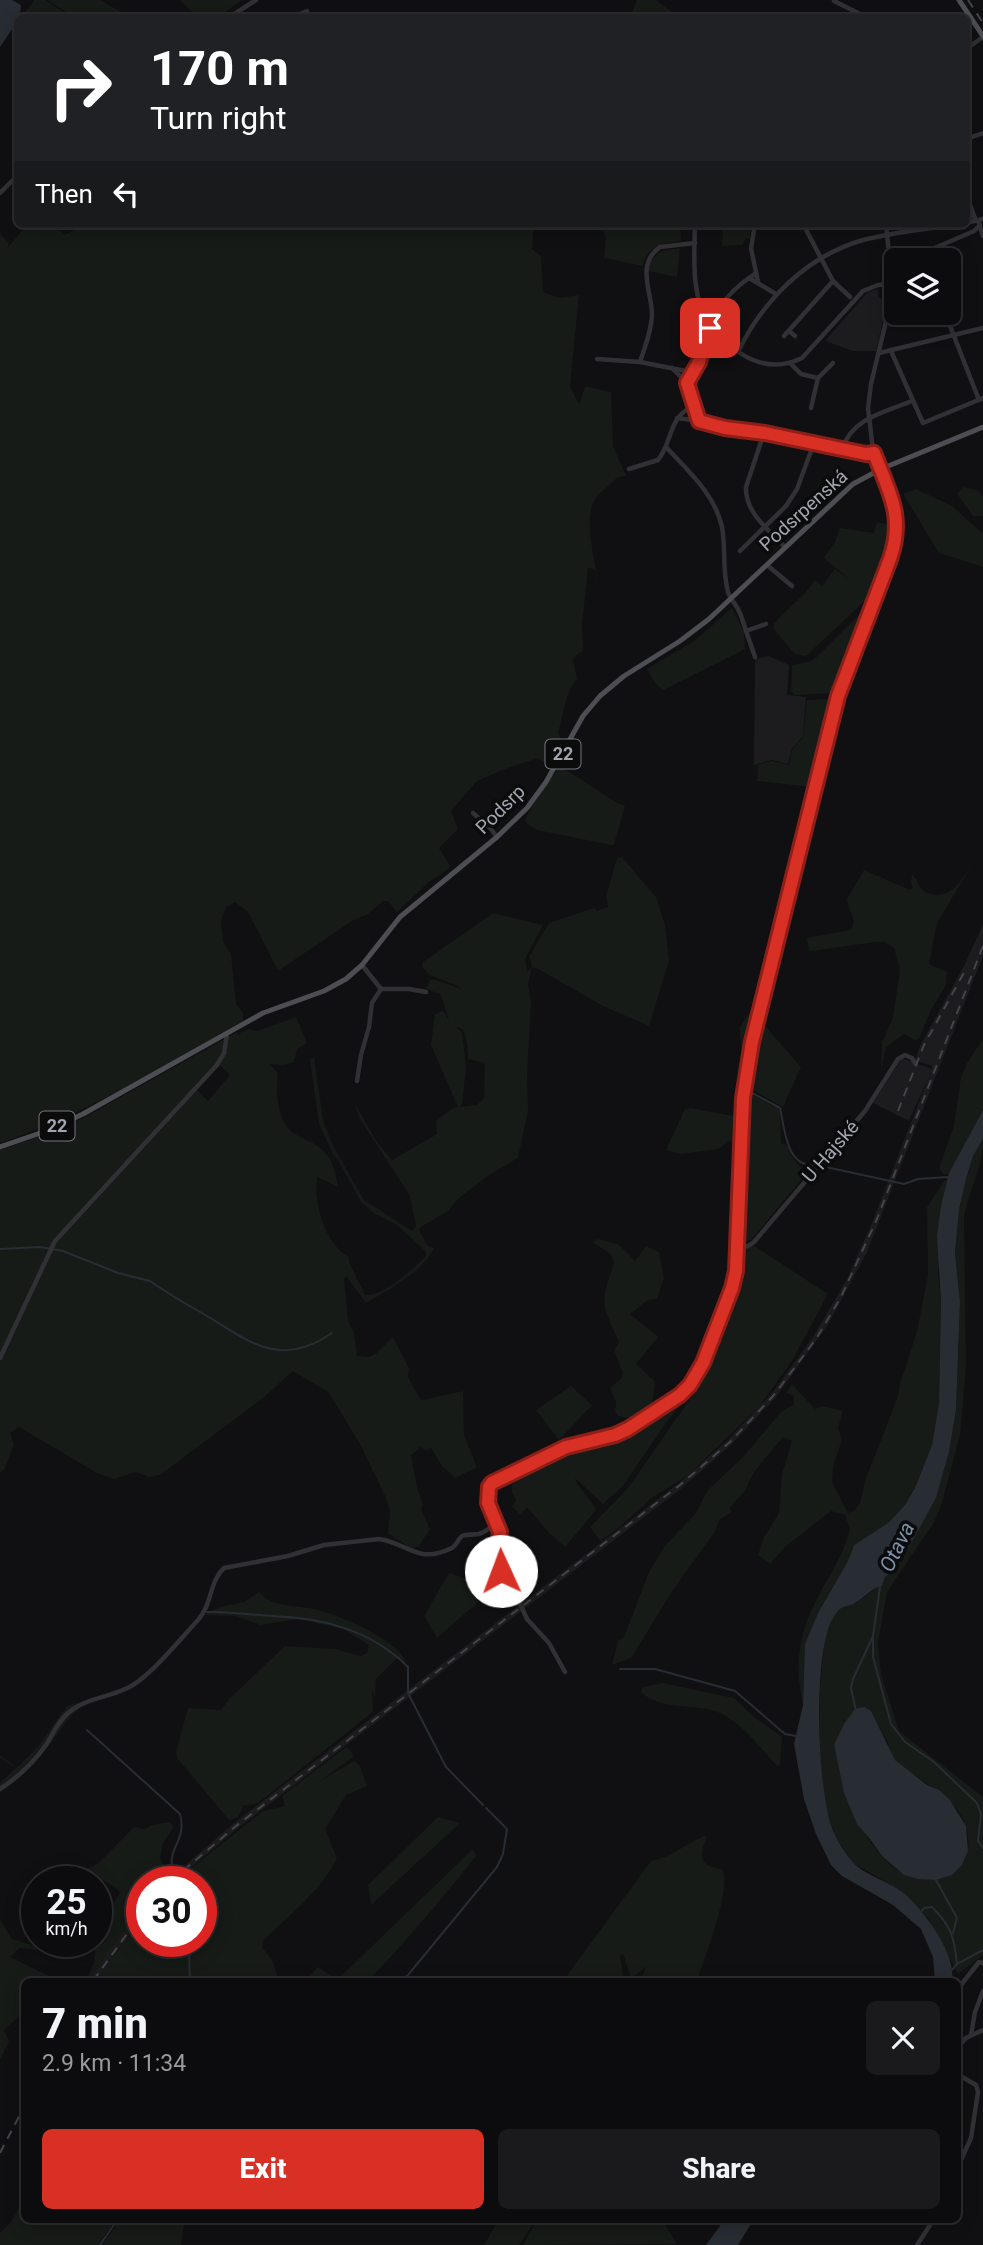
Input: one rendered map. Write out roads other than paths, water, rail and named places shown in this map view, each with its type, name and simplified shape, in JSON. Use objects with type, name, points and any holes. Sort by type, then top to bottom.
[{"type":"main road","points":[[970,17],[983,37]]},
{"type":"main road","name":"Podsrpenská","points":[[732,598],[848,488],[881,469],[983,427]]},
{"type":"main road","name":"Podsrp","points":[[228,1034],[263,1013],[339,984],[362,965],[400,917],[497,837],[536,797],[556,767],[583,716],[600,696],[624,676],[680,641],[732,598]]},
{"type":"main road","name":"22","points":[[0,1147],[49,1130],[83,1114],[228,1034]]},
{"type":"street","points":[[235,14],[256,0]]},
{"type":"street","points":[[834,1],[860,14]]},
{"type":"street","points":[[298,14],[307,10]]},
{"type":"street","points":[[0,193],[14,180]]},
{"type":"street","points":[[970,203],[983,236]]},
{"type":"street","points":[[942,248],[974,230],[979,222]]},
{"type":"street","points":[[695,228],[695,290],[710,328],[738,352],[763,364],[773,366],[802,358],[863,291],[884,285]]},
{"type":"street","points":[[754,228],[751,248],[758,282]]},
{"type":"street","points":[[805,228],[833,281],[850,297]]},
{"type":"street","points":[[886,228],[888,248]]},
{"type":"street","points":[[738,352],[756,319],[776,294],[821,258],[855,243],[935,228]]},
{"type":"street","points":[[640,362],[652,313],[646,274],[648,262],[660,247],[695,243]]},
{"type":"street","points":[[687,383],[699,362],[720,308],[731,293],[756,273]]},
{"type":"street","points":[[749,278],[776,294]]},
{"type":"street","points":[[784,336],[833,281]]},
{"type":"street","points":[[565,1672],[549,1643],[527,1619],[501,1571],[498,1547],[500,1532],[488,1503],[489,1487],[497,1479],[566,1447],[615,1435],[628,1429],[670,1402],[690,1385],[703,1363],[732,1288],[738,1248],[743,1098],[752,1042],[838,696],[897,536],[895,509],[874,453],[869,419],[868,396],[884,325]]},
{"type":"street","points":[[891,351],[923,423],[981,399],[949,325]]},
{"type":"street","points":[[878,353],[983,328]]},
{"type":"street","points":[[789,331],[795,336]]},
{"type":"street","points":[[597,359],[640,362],[691,372]]},
{"type":"street","points":[[790,363],[801,374],[818,378]]},
{"type":"street","points":[[811,408],[818,378],[833,363]]},
{"type":"street","points":[[672,368],[687,383],[701,422]]},
{"type":"street","points":[[842,449],[847,436],[856,425],[912,401]]},
{"type":"street","points":[[629,469],[656,462],[666,447],[677,418],[694,406]]},
{"type":"street","points":[[677,418],[866,454],[874,453]]},
{"type":"street","points":[[765,433],[746,487],[746,495],[751,510],[785,547]]},
{"type":"street","points":[[740,551],[781,513],[797,489],[814,443]]},
{"type":"street","points":[[666,447],[681,460],[717,512],[723,528],[723,559],[728,591],[755,657]]},
{"type":"street","points":[[767,565],[792,586]]},
{"type":"street","points":[[746,631],[766,624]]},
{"type":"street","points":[[473,813],[497,837]]},
{"type":"street","points":[[362,965],[381,989]]},
{"type":"street","points":[[381,989],[426,992]]},
{"type":"street","points":[[357,1081],[372,1003],[381,989]]},
{"type":"street","points":[[0,1358],[55,1241],[217,1065],[224,1053],[228,1034]]},
{"type":"street","name":"U Hajské","points":[[738,1248],[754,1242],[864,1111],[901,1056],[909,1056],[915,1063]]},
{"type":"street","points":[[0,1789],[15,1779],[39,1753],[67,1714],[91,1700],[126,1689],[155,1665],[202,1616],[211,1598],[215,1579],[224,1568],[288,1556],[324,1545],[379,1539],[388,1540],[421,1555],[435,1553],[452,1548],[465,1535],[484,1532],[497,1522]]},
{"type":"street","points":[[961,1984],[974,1965],[983,1962]]},
{"type":"street","points":[[971,2035],[983,1984]]},
{"type":"street","points":[[961,2044],[971,2035],[983,2030]]},
{"type":"street","points":[[961,2078],[976,2085],[978,2092],[971,2138],[961,2160]]},
{"type":"street","points":[[917,2245],[931,2223]]},
{"type":"water","points":[[0,0],[12,0],[21,5],[20,14],[14,14],[14,26],[0,47]]},
{"type":"water","name":"Otava","points":[[983,1110],[983,1139],[973,1156],[959,1210],[955,1253],[960,1301],[956,1410],[949,1452],[936,1498],[893,1571],[885,1577],[882,1586],[840,1609],[832,1620],[821,1665],[819,1728],[824,1790],[834,1833],[856,1865],[901,1891],[928,1919],[944,1945],[952,1970],[952,1978],[935,1978],[933,1957],[921,1929],[893,1905],[842,1876],[831,1865],[816,1834],[804,1799],[794,1744],[803,1705],[805,1644],[818,1613],[848,1561],[854,1545],[888,1523],[905,1505],[915,1488],[932,1445],[939,1403],[941,1302],[937,1236],[949,1173]]},
{"type":"water","points":[[864,1707],[871,1711],[895,1760],[950,1800],[966,1826],[968,1851],[962,1865],[952,1875],[936,1880],[904,1875],[882,1856],[857,1824],[844,1793],[834,1745],[855,1709]]},
{"type":"water","points":[[722,2223],[752,2223],[738,2245],[706,2245]]},
{"type":"waterway","points":[[745,1089],[780,1108],[793,1154],[806,1164],[816,1165]]},
{"type":"waterway","points":[[821,1166],[904,1184],[918,1179],[949,1177]]},
{"type":"waterway","points":[[0,1249],[40,1247],[63,1251],[118,1273],[150,1281],[234,1333],[264,1347],[295,1349],[313,1344],[332,1333]]},
{"type":"waterway","points":[[880,1587],[873,1657],[891,1724],[905,1742],[934,1762],[977,1803],[981,1814],[978,1841],[983,1848]]},
{"type":"waterway","points":[[207,1612],[292,1617],[328,1623],[362,1635],[394,1654],[408,1667],[408,1693],[446,1767],[483,1805]]},
{"type":"waterway","points":[[856,1711],[851,1688],[853,1679],[873,1636]]},
{"type":"waterway","points":[[620,1669],[655,1669],[735,1691],[785,1734],[796,1736]]},
{"type":"waterway","points":[[87,1730],[180,1814],[181,1830],[173,1853],[173,1866]]},
{"type":"waterway","points":[[404,1978],[497,1867],[503,1854],[507,1829],[486,1808]]},
{"type":"waterway","points":[[936,1880],[957,1918],[953,1933]]},
{"type":"waterway","points":[[921,1912],[924,1908],[932,1907],[944,1921],[953,1939],[957,1964]]},
{"type":"waterway","points":[[952,1970],[957,1964],[983,1950]]},
{"type":"waterway","points":[[189,1957],[190,1978]]},
{"type":"waterway","points":[[100,2245],[115,2223]]},
{"type":"railway","points":[[968,0],[983,23]]},
{"type":"railway","points":[[189,1866],[236,1826],[680,1485],[730,1442],[774,1395],[816,1339],[841,1297],[877,1219],[983,946]]},
{"type":"railway","points":[[898,1111],[924,1045],[966,969]]},
{"type":"railway","points":[[95,1978],[126,1935]]},
{"type":"railway","points":[[0,2153],[21,2113]]}]
